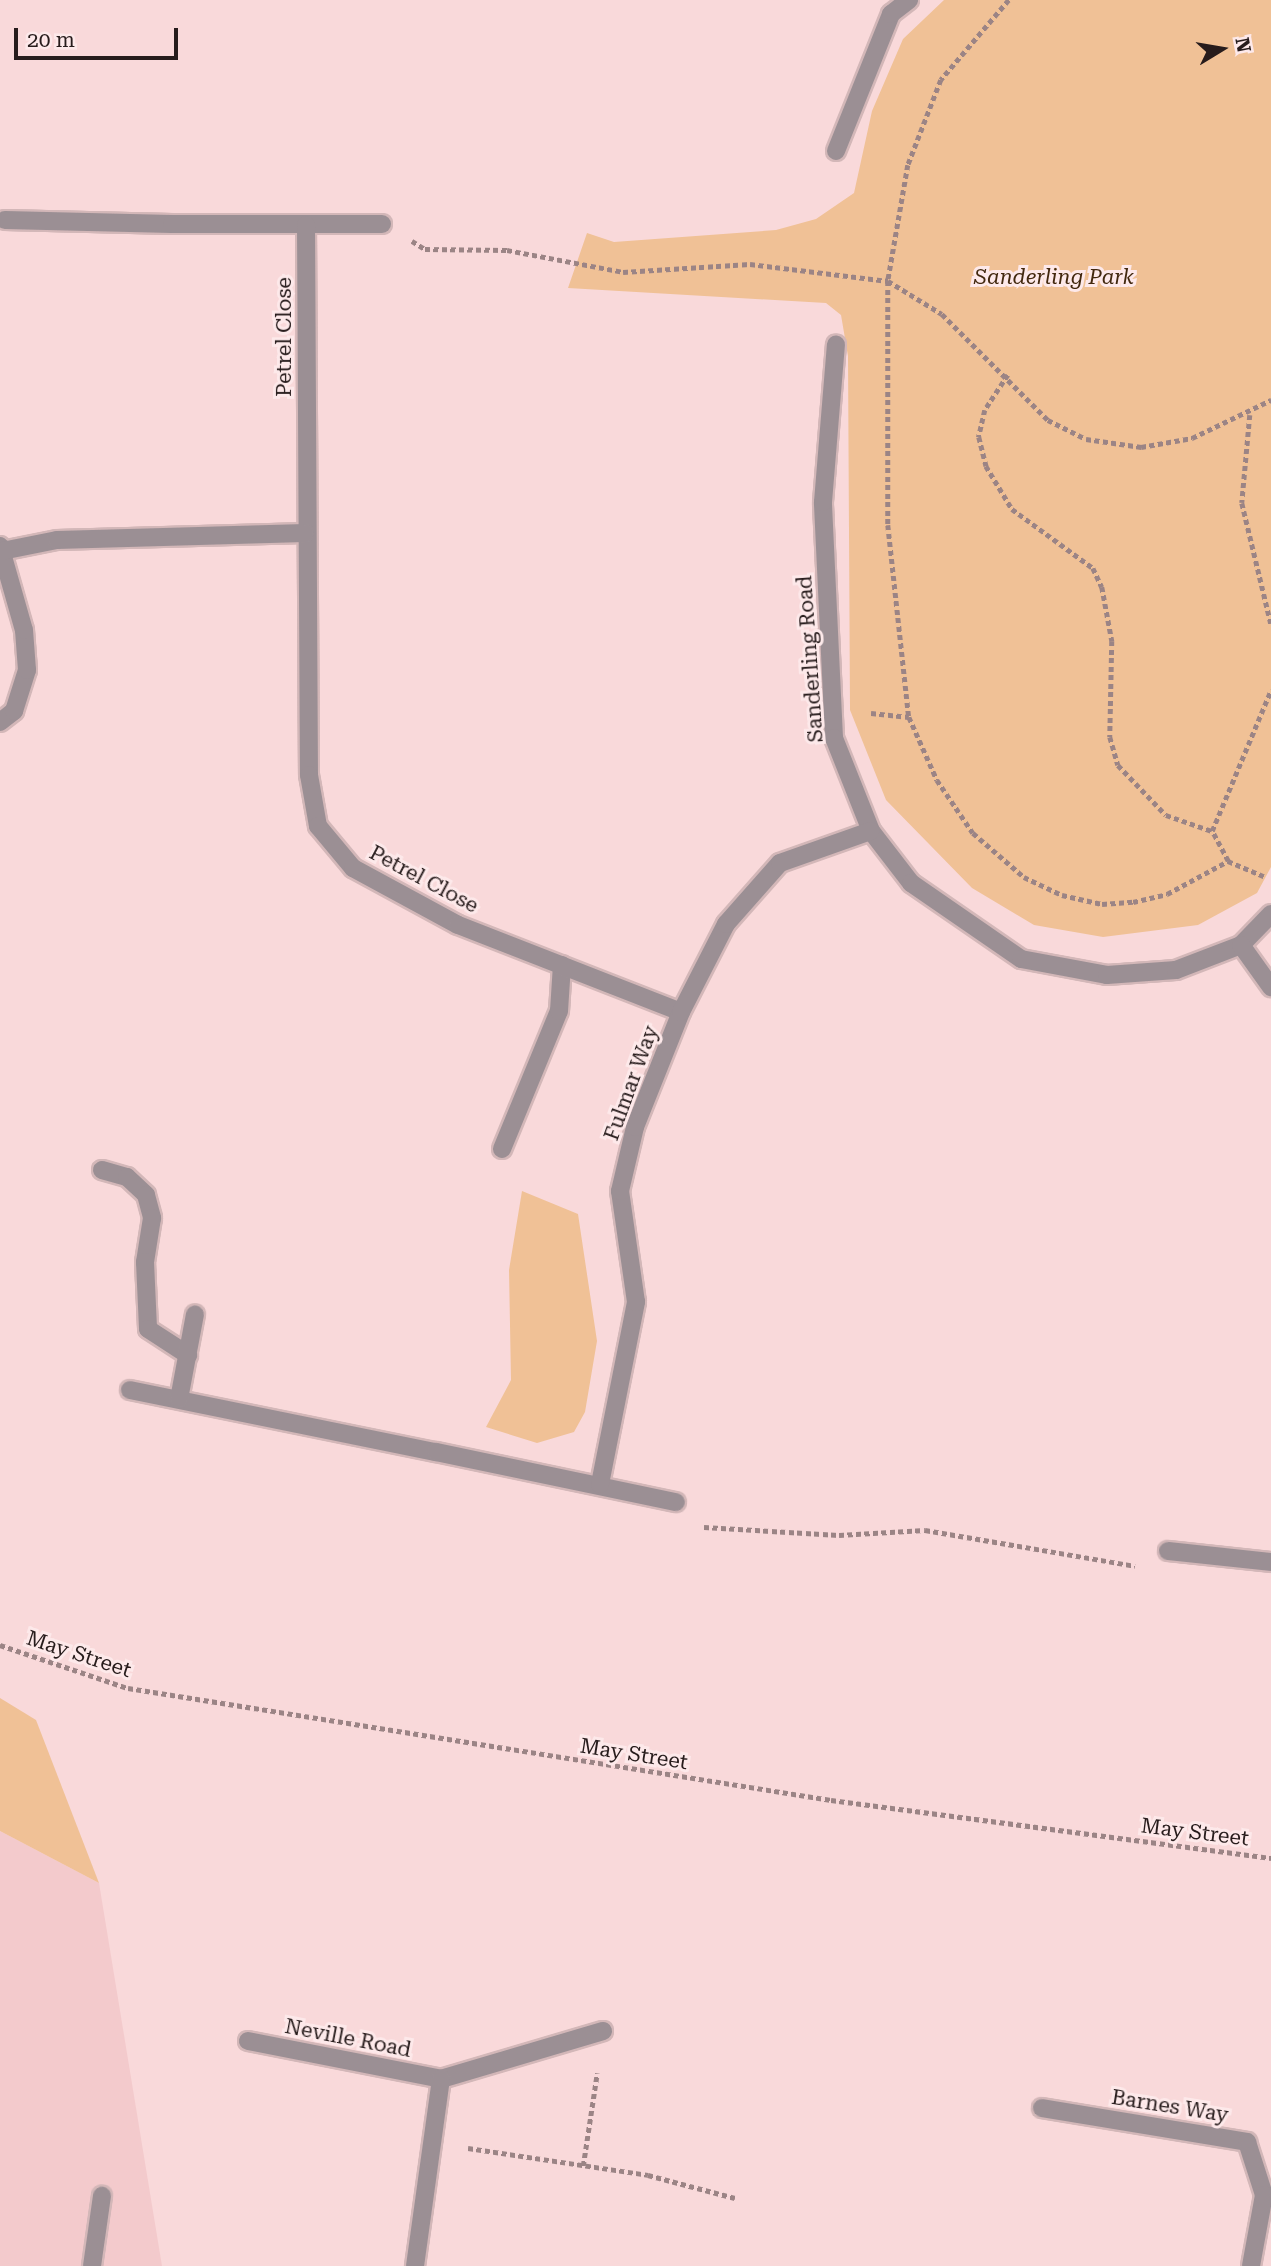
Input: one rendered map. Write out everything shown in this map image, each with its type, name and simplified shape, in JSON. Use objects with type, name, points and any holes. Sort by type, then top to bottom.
[{"type":"street","points":[[836,151],[891,14],[909,0]]},
{"type":"street","points":[[5,220],[172,224],[382,224]]},
{"type":"street","name":"Petrel Close","points":[[306,225],[305,533],[309,775],[318,826],[353,868],[458,925],[681,1012]]},
{"type":"street","name":"Sanderling Road","points":[[835,345],[823,502],[834,738],[872,831],[911,883],[1021,959],[1107,975],[1176,970],[1241,946],[1271,914]]},
{"type":"street","points":[[0,722],[14,711],[27,670],[24,630],[1,548],[57,540],[305,533]]},
{"type":"street","name":"Fulmar Way","points":[[600,1484],[636,1302],[620,1191],[635,1126],[681,1012],[726,924],[780,863],[872,831]]},
{"type":"street","points":[[1241,946],[1271,987]]},
{"type":"street","points":[[502,1149],[559,1011],[562,965]]},
{"type":"street","points":[[102,1170],[127,1177],[146,1195],[152,1217],[148,1329],[188,1354]]},
{"type":"street","points":[[180,1399],[195,1314]]},
{"type":"street","points":[[130,1390],[600,1484],[676,1502]]},
{"type":"street","points":[[1168,1551],[1271,1562]]},
{"type":"street","name":"Neville Road","points":[[248,2041],[440,2079],[603,2031]]},
{"type":"street","points":[[415,2266],[440,2079]]},
{"type":"street","name":"Barnes Way","points":[[1042,2108],[1247,2142],[1264,2195],[1251,2266]]},
{"type":"street","points":[[92,2266],[102,2196]]},
{"type":"path","points":[[1009,0],[941,80],[908,165],[888,281],[888,524],[909,717],[937,780],[973,833],[1024,877],[1062,895],[1102,904],[1133,902],[1167,894],[1228,861]]},
{"type":"path","points":[[1008,374],[985,410],[979,437],[986,466],[1012,509],[1093,568],[1102,587],[1112,641],[1110,737],[1118,765],[1166,815],[1212,831],[1228,861],[1271,879]]},
{"type":"path","points":[[1251,414],[1242,503],[1271,624]]},
{"type":"path","points":[[1212,831],[1271,690]]},
{"type":"path","points":[[676,1502],[681,1525],[839,1535],[925,1530],[1133,1567],[1168,1551]]},
{"type":"path","name":"May Street","points":[[0,1645],[128,1688],[831,1800],[1271,1858]]},
{"type":"path","points":[[583,2166],[603,2031]]},
{"type":"path","points":[[431,2142],[583,2166],[735,2198]]},
{"type":"shaded area","points":[[0,1831],[99,1883],[162,2266],[0,2266]]},
{"type":"green space","name":"Sanderling Park","points":[[944,0],[1271,0],[1271,867],[1257,893],[1198,925],[1103,937],[1034,925],[972,888],[886,800],[850,710],[848,356],[841,315],[826,303],[568,288],[587,233],[614,242],[776,230],[816,219],[854,193],[872,111],[903,39]]},
{"type":"green space","points":[[522,1191],[578,1214],[597,1341],[585,1412],[574,1432],[537,1443],[486,1427],[511,1380],[509,1270]]},
{"type":"green space","points":[[0,1698],[36,1720],[99,1883],[0,1831]]}]
